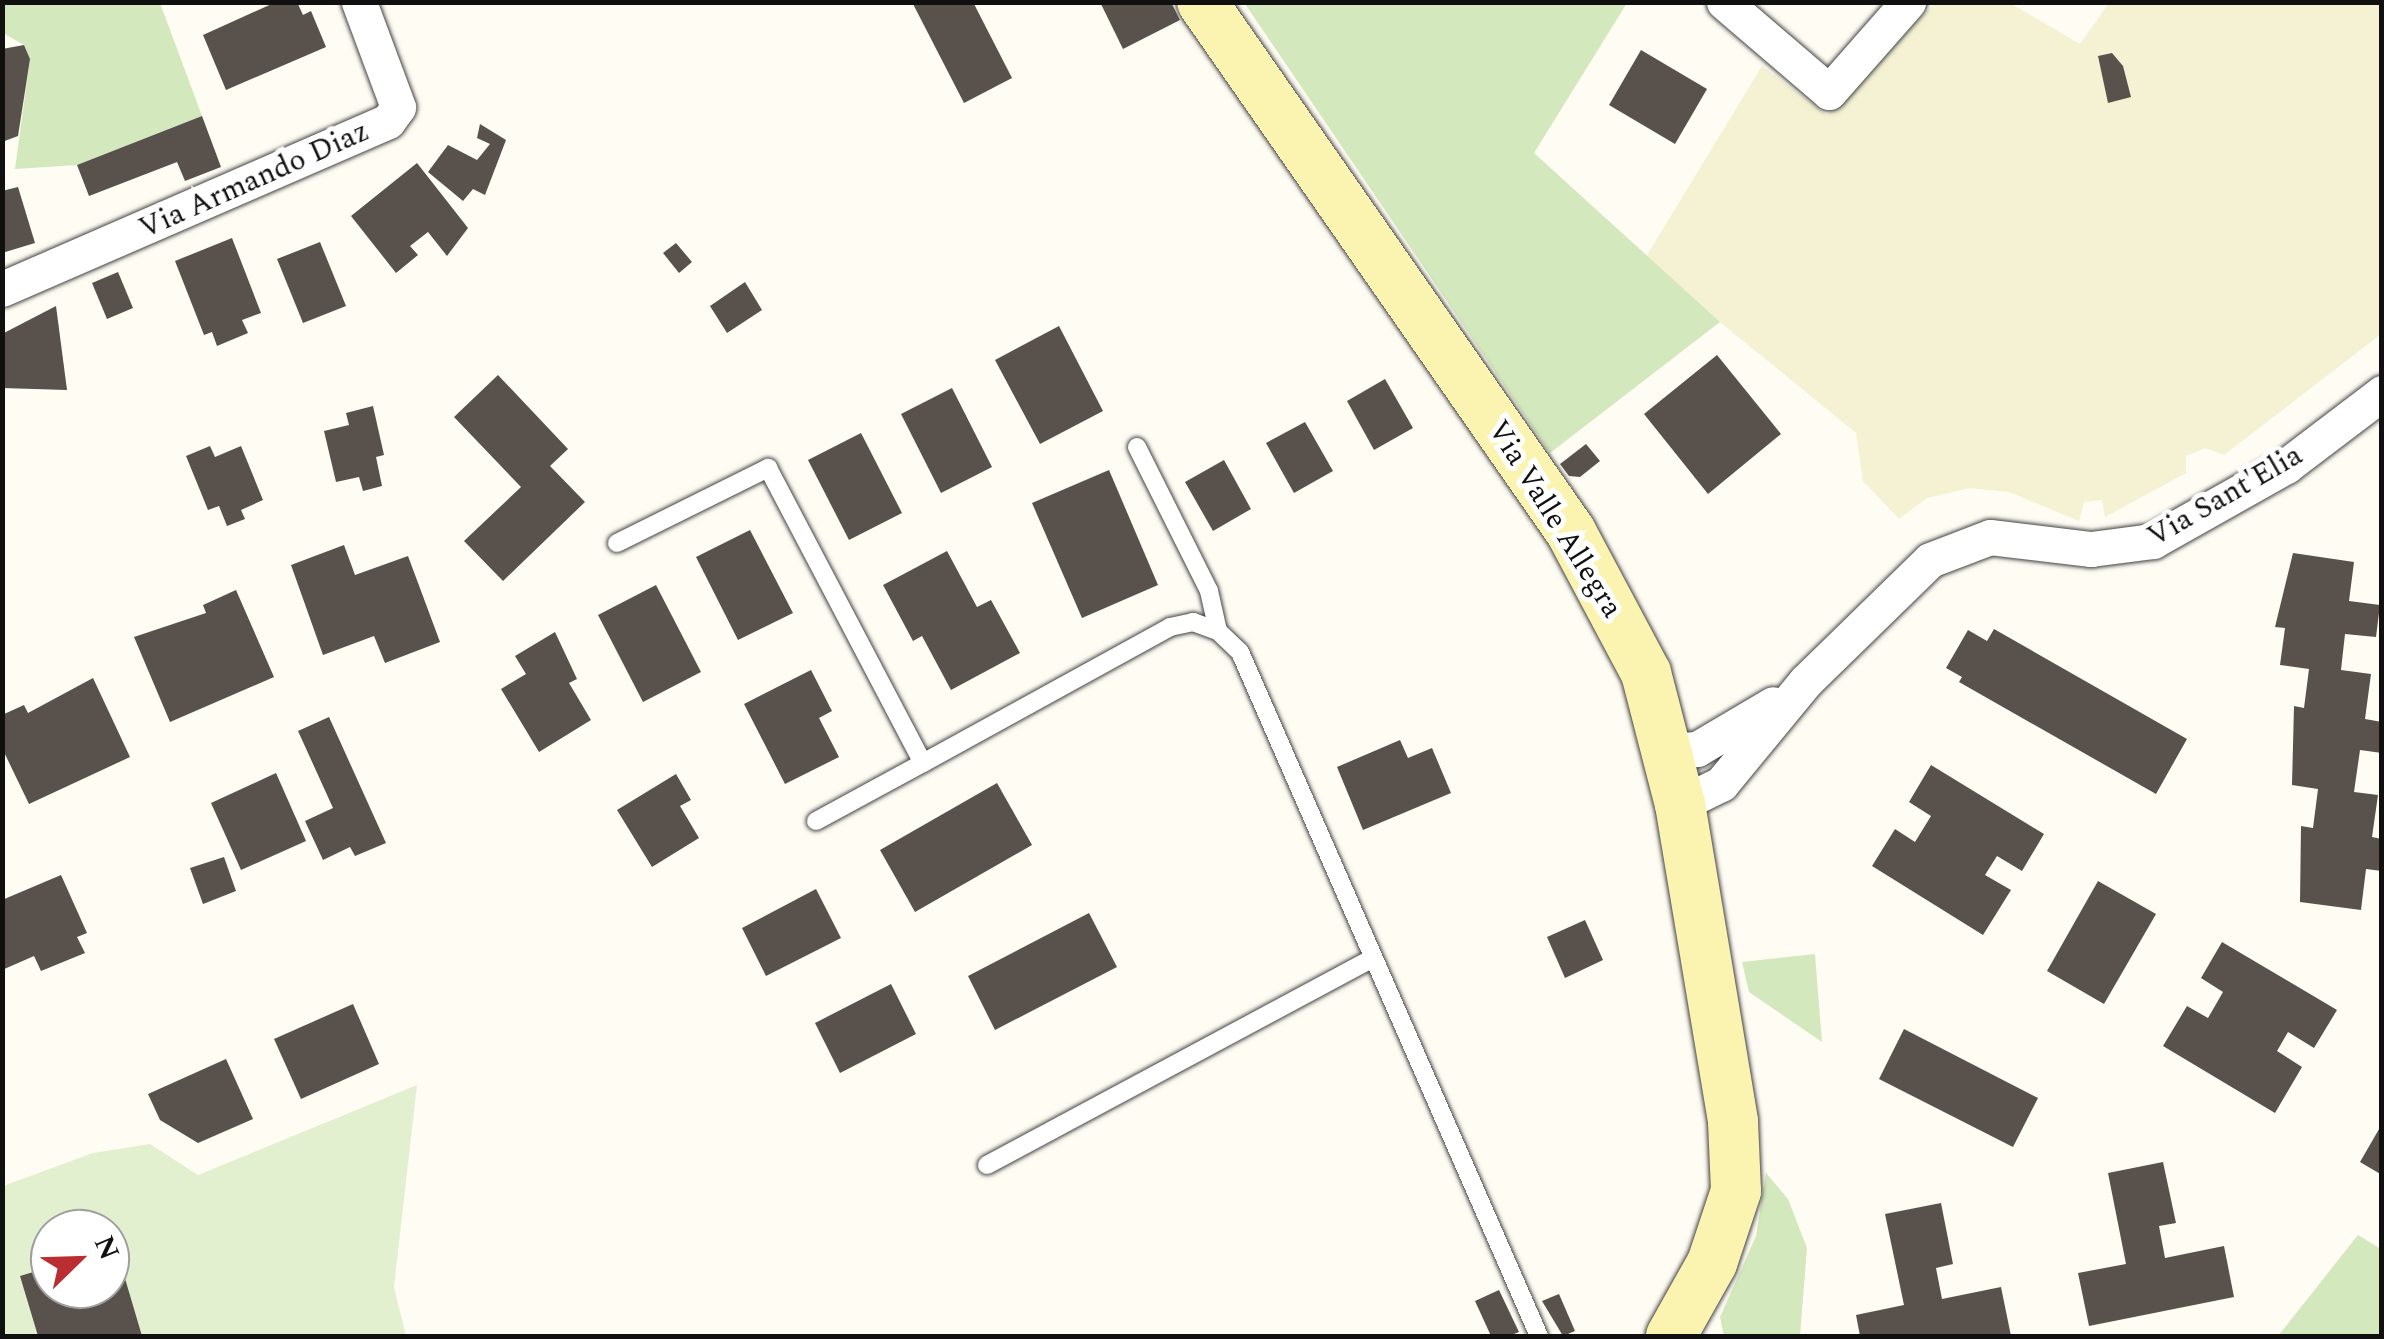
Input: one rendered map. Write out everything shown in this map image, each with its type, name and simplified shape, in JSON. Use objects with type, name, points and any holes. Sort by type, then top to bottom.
[{"type":"main road","name":"Via Valle Allegra","points":[[1210,6],[1570,532],[1646,673],[1680,804],[1733,1122],[1736,1190],[1688,1323]]},
{"type":"street","name":"Via Armando Diaz","points":[[2,289],[388,122],[398,107],[360,2]]},
{"type":"street","points":[[1724,2],[1829,92],[1908,2]]},
{"type":"street","name":"Via Sant'Elia","points":[[1806,680],[1930,560],[1960,543],[1990,537],[2123,550],[2153,541],[2286,466],[2382,393]]},
{"type":"street","points":[[1668,751],[1697,749],[1806,680]]},
{"type":"street","points":[[1680,804],[1720,784],[1806,680]]},
{"type":"lane","points":[[1137,447],[1210,590],[1218,631]]},
{"type":"lane","points":[[617,543],[768,468],[923,763]]},
{"type":"lane","points":[[816,821],[1170,627],[1193,622],[1218,631],[1240,652],[1539,1336]]},
{"type":"lane","points":[[987,1165],[1371,959]]},
{"type":"shaded area","points":[[1935,3],[2010,3],[2080,44],[2109,3],[2381,3],[2381,334],[2224,455],[2205,448],[2186,456],[2186,473],[2105,517],[2102,500],[2084,502],[2079,521],[2009,492],[1970,488],[1927,498],[1899,519],[1863,481],[1856,433],[1644,260],[1762,66],[1827,115]]},
{"type":"green space","points":[[3,3],[160,3],[202,116],[77,165],[15,169],[30,59],[24,45],[3,33]]},
{"type":"green space","points":[[1627,3],[1534,153],[1720,322],[1550,453],[1245,4]]},
{"type":"green space","points":[[1815,954],[1822,1042],[1749,992],[1742,962]]},
{"type":"green space","points":[[417,1085],[394,1287],[406,1336],[3,1336],[3,1186],[93,1153],[150,1144],[198,1175]]},
{"type":"green space","points":[[1766,1173],[1788,1199],[1807,1248],[1800,1336],[1724,1336],[1720,1317],[1756,1236]]},
{"type":"green space","points":[[2358,1235],[2381,1249],[2381,1336],[2278,1336]]},
{"type":"building","points":[[276,2],[297,2],[303,15],[311,11],[326,47],[226,90],[203,35]]},
{"type":"building","points":[[912,2],[973,2],[1012,78],[964,103]]},
{"type":"building","points":[[1100,2],[1171,2],[1180,20],[1123,49]]},
{"type":"building","points":[[24,45],[30,59],[18,136],[2,142],[2,49]]},
{"type":"building","points":[[1641,50],[1707,89],[1675,144],[1609,105]]},
{"type":"building","points":[[2112,53],[2123,66],[2131,97],[2108,103],[2098,56]]},
{"type":"building","points":[[202,116],[221,167],[185,181],[177,162],[89,196],[77,165]]},
{"type":"building","points":[[480,124],[506,140],[485,195],[473,189],[463,201],[428,172],[448,145],[477,160],[490,144],[477,138]]},
{"type":"building","points":[[417,163],[468,228],[447,256],[428,232],[410,246],[418,255],[396,273],[351,216]]},
{"type":"building","points":[[18,187],[35,243],[2,253],[2,191]]},
{"type":"building","points":[[232,238],[261,313],[242,320],[248,333],[217,346],[212,332],[204,335],[175,261]]},
{"type":"building","points":[[320,242],[346,306],[303,323],[277,259]]},
{"type":"building","points":[[676,243],[692,262],[679,273],[663,253]]},
{"type":"building","points":[[118,272],[133,308],[107,319],[92,283]]},
{"type":"building","points":[[745,282],[762,310],[727,333],[710,306]]},
{"type":"building","points":[[56,306],[67,390],[2,388],[2,334]]},
{"type":"building","points":[[1059,326],[1103,411],[1040,444],[995,360]]},
{"type":"building","points":[[1717,355],[1781,434],[1708,494],[1644,414]]},
{"type":"building","points":[[498,375],[568,449],[550,466],[585,502],[503,581],[464,541],[521,487],[454,417]]},
{"type":"building","points":[[1385,379],[1413,428],[1374,450],[1347,401]]},
{"type":"building","points":[[952,388],[992,467],[941,493],[901,414]]},
{"type":"building","points":[[373,406],[384,455],[376,457],[382,486],[363,491],[359,477],[336,482],[324,431],[349,425],[346,413]]},
{"type":"building","points":[[1305,422],[1333,471],[1294,493],[1266,443]]},
{"type":"building","points":[[861,433],[902,513],[849,540],[808,460]]},
{"type":"building","points":[[1586,444],[1600,461],[1580,477],[1569,476],[1560,464]]},
{"type":"building","points":[[210,446],[215,457],[241,446],[263,500],[241,510],[245,519],[227,526],[219,506],[208,510],[186,456]]},
{"type":"building","points":[[1224,460],[1251,509],[1213,531],[1185,482]]},
{"type":"building","points":[[1109,470],[1158,585],[1082,618],[1032,503]]},
{"type":"building","points":[[750,530],[793,613],[738,640],[696,557]]},
{"type":"building","points":[[344,545],[355,575],[408,556],[440,642],[385,663],[374,636],[323,655],[291,565]]},
{"type":"building","points":[[947,551],[977,607],[991,600],[1020,653],[951,690],[922,636],[913,641],[883,585]]},
{"type":"building","points":[[2293,553],[2354,562],[2349,601],[2380,605],[2376,637],[2345,634],[2341,670],[2371,674],[2365,719],[2382,722],[2382,753],[2360,750],[2354,792],[2378,795],[2372,837],[2382,839],[2382,871],[2366,869],[2361,910],[2300,902],[2301,826],[2313,828],[2318,789],[2292,785],[2294,706],[2304,708],[2309,669],[2280,665],[2285,628],[2275,627]]},
{"type":"building","points":[[656,585],[701,672],[643,702],[598,615]]},
{"type":"building","points":[[236,590],[274,677],[170,722],[134,637],[206,613],[203,605]]},
{"type":"building","points":[[1994,629],[2187,739],[2156,794],[1959,682],[1962,677],[1946,668],[1968,630],[1987,641]]},
{"type":"building","points":[[555,632],[577,679],[569,683],[591,720],[539,752],[501,689],[526,674],[515,656]]},
{"type":"building","points":[[811,670],[832,711],[819,718],[839,757],[785,784],[744,704]]},
{"type":"building","points":[[93,678],[130,757],[29,804],[2,748],[2,715],[24,705],[28,713]]},
{"type":"building","points":[[329,717],[386,843],[355,856],[350,847],[323,860],[305,821],[333,808],[298,731]]},
{"type":"building","points":[[1400,740],[1408,758],[1432,748],[1451,793],[1363,830],[1337,767]]},
{"type":"building","points":[[1931,765],[2044,834],[2022,871],[1997,856],[1985,875],[2011,890],[1983,935],[1872,866],[1895,829],[1915,842],[1931,816],[1909,802]]},
{"type":"building","points":[[276,773],[306,841],[241,870],[211,803]]},
{"type":"building","points":[[676,774],[691,800],[680,806],[699,838],[652,867],[617,810]]},
{"type":"building","points":[[997,783],[1032,845],[915,912],[880,850]]},
{"type":"building","points":[[224,857],[236,891],[203,904],[190,868]]},
{"type":"building","points":[[61,875],[87,933],[77,937],[85,953],[41,971],[34,956],[2,970],[2,900]]},
{"type":"building","points":[[2098,881],[2156,914],[2104,1004],[2047,971]]},
{"type":"building","points":[[816,889],[841,938],[766,976],[742,928]]},
{"type":"building","points":[[1089,913],[1117,967],[995,1030],[968,976]]},
{"type":"building","points":[[1585,920],[1603,960],[1565,978],[1547,937]]},
{"type":"building","points":[[2222,942],[2337,1010],[2314,1048],[2288,1032],[2277,1051],[2302,1067],[2275,1113],[2163,1046],[2187,1006],[2208,1018],[2223,992],[2201,978]]},
{"type":"building","points":[[891,984],[916,1034],[840,1073],[815,1023]]},
{"type":"building","points":[[353,1004],[379,1064],[301,1099],[274,1039]]},
{"type":"building","points":[[1904,1029],[2038,1098],[2013,1147],[1879,1079]]},
{"type":"building","points":[[226,1059],[253,1119],[198,1143],[160,1120],[148,1094]]},
{"type":"building","points":[[2382,1124],[2382,1175],[2360,1162]]},
{"type":"building","points":[[2163,1162],[2176,1223],[2159,1226],[2165,1258],[2224,1246],[2234,1297],[2089,1326],[2078,1273],[2126,1264],[2108,1173]]},
{"type":"building","points":[[1941,1203],[1953,1264],[1936,1268],[1942,1299],[2001,1287],[2011,1336],[1860,1336],[1856,1315],[1904,1305],[1885,1214]]},
{"type":"building","points":[[30,1273],[30,1309],[130,1309],[130,1295],[142,1336],[38,1336],[20,1276]]},
{"type":"building","points":[[1499,1290],[1519,1332],[1509,1336],[1491,1336],[1475,1301]]},
{"type":"building","points":[[1559,1294],[1575,1331],[1563,1336],[1542,1301]]}]
